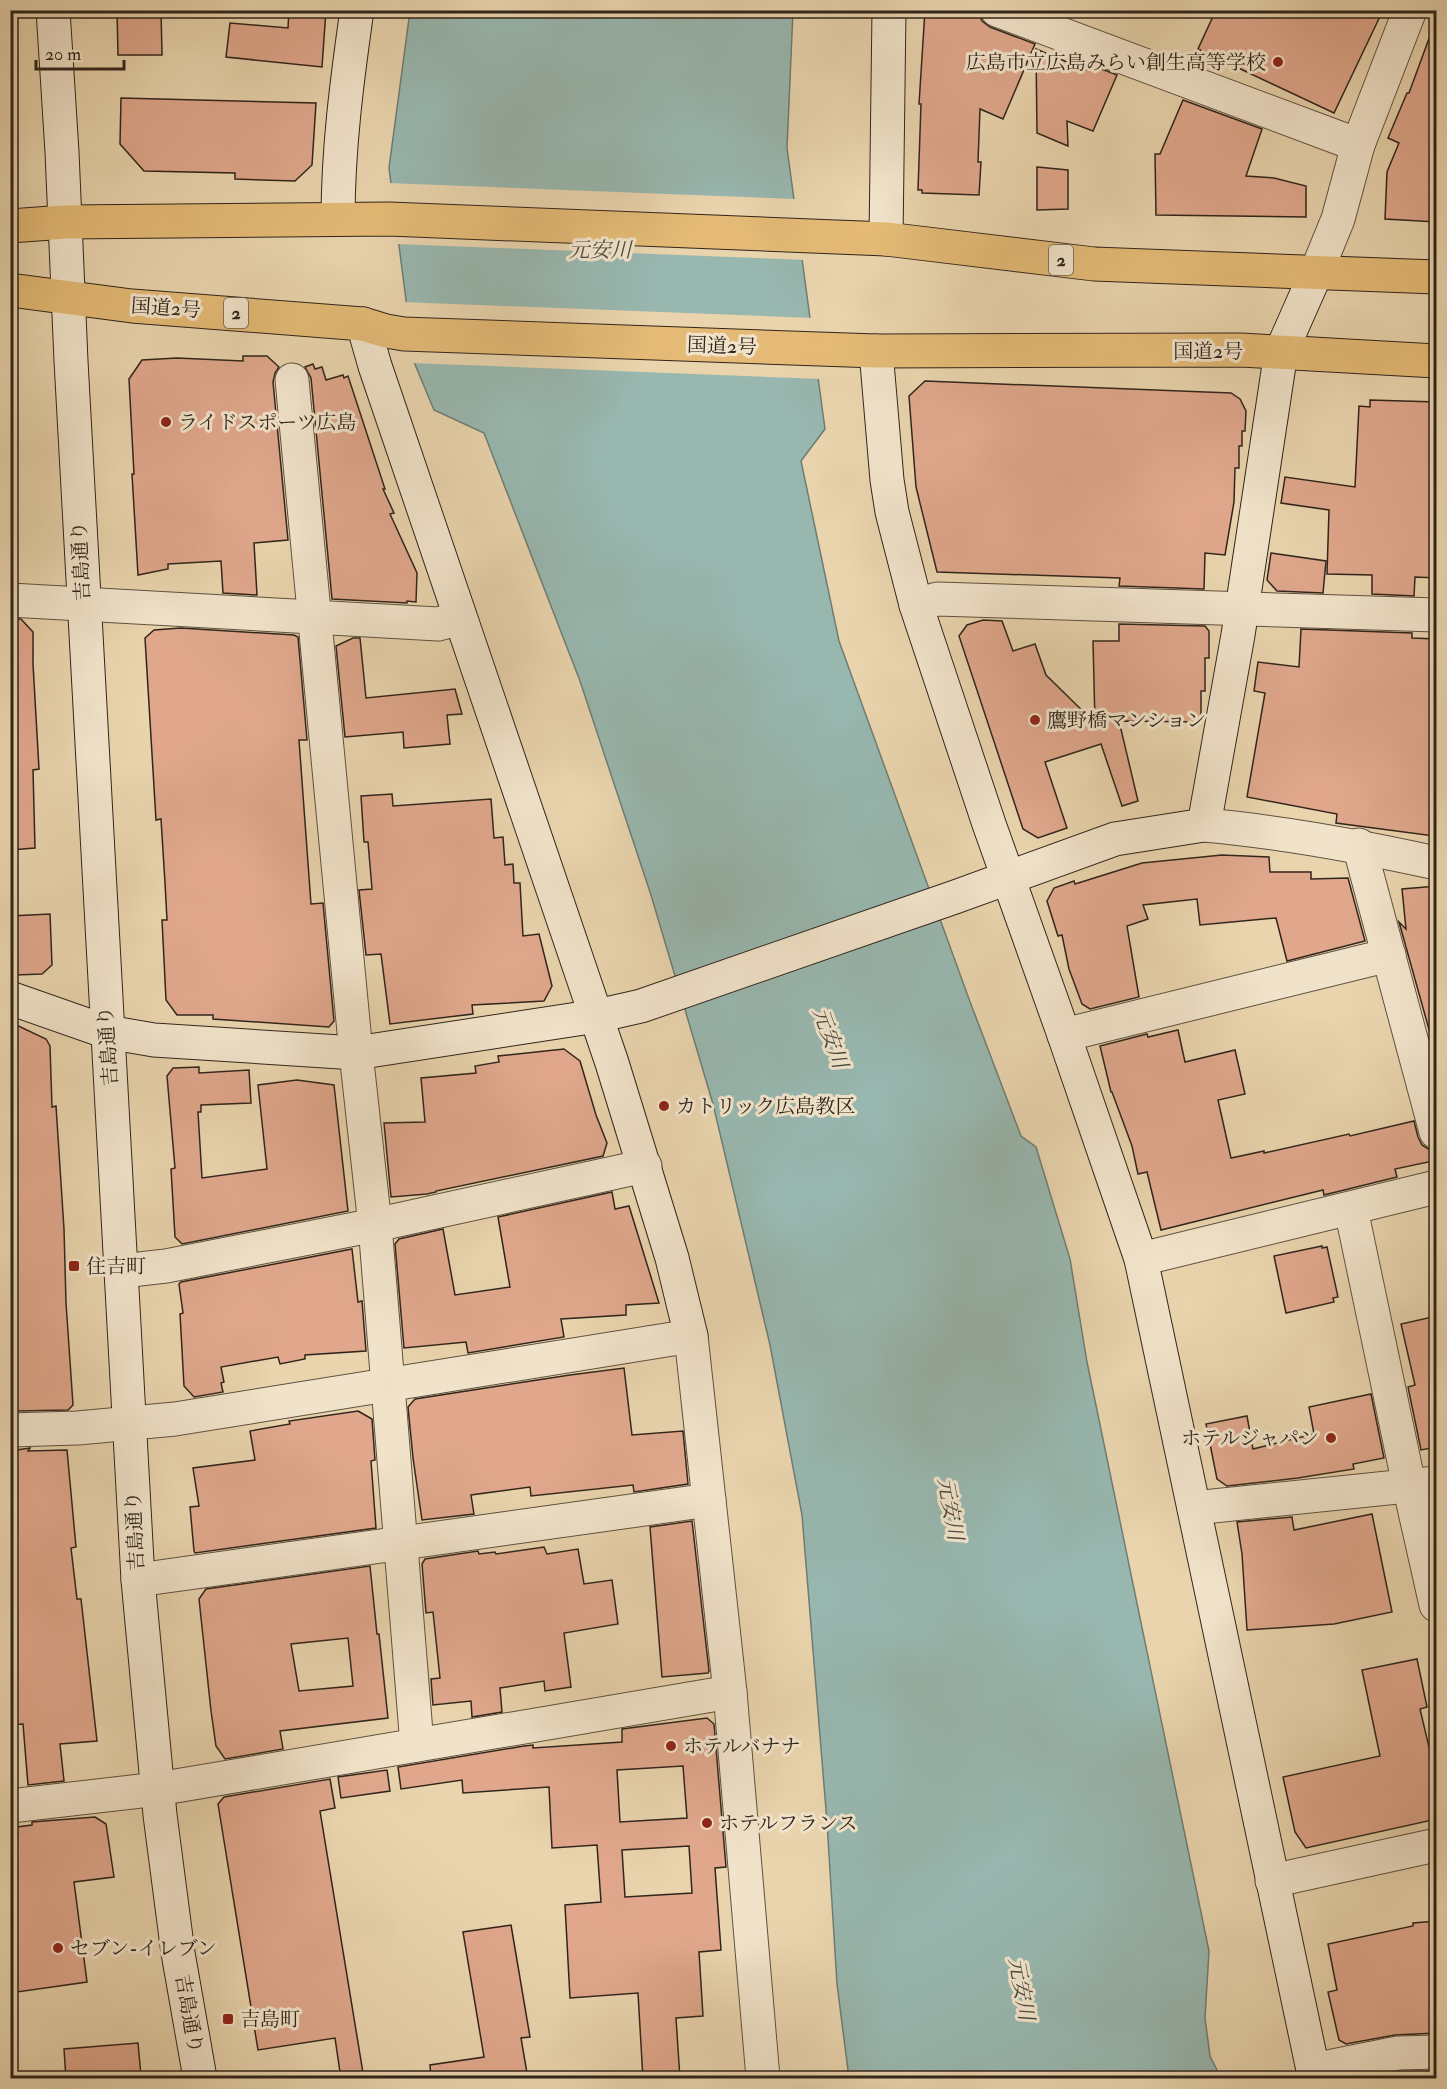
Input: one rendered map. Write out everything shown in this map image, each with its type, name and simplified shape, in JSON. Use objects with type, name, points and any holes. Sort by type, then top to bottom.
[{"type":"highway","name":"2","points":[[10,226],[65,222],[389,219],[885,238],[1094,264],[1437,277]]},
{"type":"highway","name":"国道2号","points":[[10,291],[132,306],[363,324],[404,334],[821,350],[1241,350],[1437,361]]},
{"type":"street","name":"吉島通り","points":[[53,10],[107,1032],[122,1271],[126,1396],[138,1580],[158,1789],[178,1953],[200,2079]]},
{"type":"street","points":[[338,219],[340,152],[347,74],[357,10]]},
{"type":"street","points":[[885,238],[889,10]]},
{"type":"street","points":[[997,10],[1358,145]]},
{"type":"street","points":[[1204,825],[1242,608],[1281,352],[1338,219],[1358,145],[1410,10]]},
{"type":"street","points":[[363,324],[460,618],[597,1016],[645,1166],[672,1258],[691,1336],[730,1692],[763,2079]]},
{"type":"street","points":[[876,351],[880,416],[892,512],[916,605],[1007,879],[1064,1035],[1141,1259],[1314,2074],[1398,2053],[1437,2052]]},
{"type":"street","points":[[292,380],[356,1053],[375,1225],[417,1745]]},
{"type":"street","points":[[916,605],[937,599],[1437,615]]},
{"type":"street","points":[[10,600],[438,624],[460,618]]},
{"type":"street","points":[[10,998],[107,1032],[154,1040],[356,1053],[597,1016],[654,1001],[1007,879],[1115,839],[1204,825],[1260,830],[1359,846],[1437,863]]},
{"type":"street","points":[[1359,846],[1437,1132]]},
{"type":"street","points":[[1064,1035],[1389,955]]},
{"type":"street","points":[[122,1271],[166,1266],[375,1225],[645,1166]]},
{"type":"street","points":[[1141,1259],[1437,1187]]},
{"type":"street","points":[[1351,1209],[1423,1484],[1437,1605]]},
{"type":"street","points":[[10,1430],[129,1425],[388,1386],[691,1336]]},
{"type":"street","points":[[1194,1508],[1423,1484]]},
{"type":"street","points":[[138,1580],[709,1500]]},
{"type":"street","points":[[10,1806],[158,1789],[730,1692]]},
{"type":"street","points":[[1272,1881],[1437,1845]]},
{"type":"water","name":"元安川","points":[[410,11],[793,11],[787,148],[825,429],[801,461],[839,641],[1021,1136],[1036,1147],[1070,1259],[1087,1362],[1209,1951],[1205,2018],[1210,2056],[1221,2078],[849,2078],[837,1984],[827,1822],[802,1515],[770,1345],[713,1104],[651,895],[580,681],[484,433],[434,410],[414,362],[389,168]]},
{"type":"pier","points":[[388,183],[797,199],[806,260],[396,244]]},
{"type":"pier","points":[[403,302],[813,318],[821,379],[411,363]]},
{"type":"building","points":[[117,10],[161,10],[162,55],[118,55]]},
{"type":"building","points":[[289,10],[326,10],[322,67],[226,57],[230,23],[288,28]]},
{"type":"building","points":[[925,10],[972,10],[979,14],[982,21],[990,27],[1035,44],[1003,119],[980,109],[979,195],[922,193],[922,190],[918,190],[921,104],[919,104]]},
{"type":"building","name":"広島市立広島みらい創生高等学校","points":[[1216,10],[1383,10],[1334,113],[1198,49]]},
{"type":"building","points":[[1434,25],[1437,26],[1437,222],[1385,219],[1387,172],[1399,143],[1388,138],[1407,93],[1409,93]]},
{"type":"building","points":[[1036,49],[1086,70],[1089,64],[1117,75],[1093,131],[1067,121],[1068,146],[1037,133]]},
{"type":"building","points":[[121,98],[316,103],[312,165],[295,181],[235,179],[235,173],[144,171],[120,144]]},
{"type":"building","points":[[1183,100],[1262,129],[1246,176],[1274,178],[1306,186],[1306,217],[1156,215],[1155,154],[1160,154]]},
{"type":"building","points":[[1037,167],[1068,170],[1068,209],[1037,210]]},
{"type":"building","points":[[243,356],[267,356],[279,367],[273,382],[288,540],[254,543],[257,595],[223,593],[221,561],[168,564],[168,569],[138,575],[129,379],[142,360],[177,358],[243,361]]},
{"type":"building","points":[[313,364],[315,369],[322,367],[326,380],[343,375],[344,378],[348,376],[385,489],[383,489],[394,513],[390,514],[417,573],[416,602],[332,599],[311,378],[305,367]]},
{"type":"building","points":[[925,381],[1231,393],[1240,399],[1246,411],[1245,431],[1242,431],[1242,446],[1239,446],[1239,468],[1235,468],[1234,502],[1225,555],[1205,553],[1204,589],[1119,586],[1120,578],[937,572],[916,487],[909,396]]},
{"type":"building","points":[[1370,400],[1437,402],[1437,578],[1415,577],[1414,596],[1372,594],[1372,575],[1327,574],[1329,510],[1281,503],[1285,477],[1355,487],[1359,406],[1370,407]]},
{"type":"building","points":[[1271,553],[1326,561],[1323,593],[1277,591],[1267,580]]},
{"type":"building","points":[[10,619],[21,619],[33,632],[39,769],[33,770],[35,848],[10,850]]},
{"type":"building","points":[[983,620],[1002,621],[1013,651],[1035,644],[1046,675],[1095,723],[1093,641],[1119,641],[1119,624],[1205,626],[1209,631],[1209,658],[1205,658],[1205,691],[1201,691],[1201,722],[1119,721],[1138,801],[1122,806],[1101,744],[1045,762],[1067,828],[1038,838],[1023,829],[959,636],[967,625]]},
{"type":"building","points":[[181,628],[298,637],[307,740],[299,740],[311,904],[323,903],[334,1021],[329,1027],[213,1019],[213,1015],[177,1015],[166,1000],[162,920],[167,920],[165,883],[161,819],[156,820],[145,638],[154,630]]},
{"type":"building","points":[[1301,629],[1412,633],[1412,638],[1437,639],[1437,819],[1434,836],[1336,823],[1337,814],[1247,797],[1265,693],[1254,691],[1258,662],[1299,667]]},
{"type":"building","points":[[353,638],[360,638],[366,698],[455,689],[462,714],[447,715],[450,744],[404,748],[403,732],[345,737],[336,646]]},
{"type":"building","points":[[392,794],[393,806],[491,799],[494,838],[503,837],[505,865],[513,864],[514,883],[520,883],[523,936],[539,934],[552,986],[544,1001],[472,1005],[473,1014],[390,1024],[381,954],[366,955],[359,890],[372,889],[368,842],[364,842],[361,796]]},
{"type":"building","points":[[1222,855],[1269,857],[1270,872],[1311,872],[1311,879],[1348,878],[1365,941],[1287,961],[1276,918],[1200,925],[1197,899],[1143,905],[1148,919],[1127,926],[1139,997],[1090,1009],[1082,1004],[1069,969],[1062,935],[1058,936],[1047,901],[1054,888],[1074,881],[1075,884],[1142,863]]},
{"type":"building","points":[[1437,886],[1437,1033],[1430,1033],[1399,922],[1406,929],[1402,889]]},
{"type":"building","points":[[50,914],[52,965],[42,974],[16,975],[16,970],[10,970],[10,916]]},
{"type":"building","points":[[10,1022],[46,1039],[50,1046],[52,1107],[56,1106],[64,1229],[73,1405],[68,1410],[16,1411],[14,1363],[10,1363]]},
{"type":"building","points":[[1178,1030],[1185,1062],[1235,1050],[1245,1094],[1218,1100],[1231,1158],[1349,1134],[1350,1136],[1414,1121],[1418,1137],[1422,1145],[1430,1150],[1433,1161],[1395,1169],[1397,1177],[1324,1195],[1323,1190],[1161,1230],[1147,1172],[1138,1174],[1132,1146],[1111,1092],[1100,1046],[1147,1034],[1148,1037]]},
{"type":"building","points":[[564,1049],[580,1061],[607,1143],[603,1156],[427,1194],[391,1197],[384,1123],[425,1122],[421,1078],[476,1073],[475,1066],[499,1062],[498,1056]]},
{"type":"building","points":[[199,1067],[199,1073],[249,1070],[251,1103],[201,1105],[201,1112],[198,1112],[202,1178],[267,1169],[258,1085],[297,1080],[334,1085],[348,1211],[182,1244],[175,1237],[171,1169],[175,1168],[167,1076],[173,1068]]},
{"type":"building","points":[[612,1192],[615,1209],[629,1206],[659,1303],[626,1305],[626,1315],[561,1319],[564,1337],[468,1353],[466,1342],[404,1348],[395,1244],[399,1239],[443,1229],[455,1295],[510,1287],[498,1217]]},
{"type":"building","points":[[1322,1246],[1322,1248],[1327,1247],[1338,1297],[1333,1298],[1334,1302],[1286,1313],[1274,1256]]},
{"type":"building","points":[[352,1249],[358,1302],[362,1301],[366,1351],[305,1355],[305,1359],[280,1364],[278,1357],[221,1367],[223,1392],[194,1397],[184,1386],[180,1314],[183,1313],[179,1284],[181,1282]]},
{"type":"building","points":[[1437,1316],[1437,1447],[1421,1450],[1408,1387],[1415,1385],[1401,1324]]},
{"type":"building","points":[[624,1368],[632,1435],[683,1431],[688,1484],[634,1492],[633,1485],[531,1496],[530,1487],[471,1495],[474,1514],[422,1520],[408,1407],[415,1399]]},
{"type":"building","points":[[1371,1394],[1384,1458],[1353,1464],[1354,1469],[1298,1478],[1227,1486],[1217,1479],[1206,1424],[1247,1416],[1253,1449],[1314,1434],[1309,1407]]},
{"type":"building","points":[[358,1411],[372,1419],[375,1460],[371,1461],[376,1528],[195,1553],[190,1507],[199,1506],[193,1468],[255,1460],[250,1431],[290,1424],[289,1421]]},
{"type":"building","points":[[30,1448],[28,1451],[67,1450],[76,1547],[71,1548],[77,1599],[81,1599],[97,1741],[60,1744],[64,1781],[28,1785],[23,1724],[10,1725],[10,1451]]},
{"type":"building","points":[[1372,1514],[1392,1612],[1334,1624],[1247,1630],[1242,1554],[1237,1522],[1292,1517],[1294,1530]]},
{"type":"building","points":[[692,1521],[709,1671],[708,1673],[662,1677],[650,1527]]},
{"type":"building","points":[[544,1547],[547,1554],[578,1549],[584,1584],[612,1580],[618,1624],[564,1633],[571,1687],[545,1691],[544,1681],[500,1688],[502,1712],[472,1717],[471,1701],[433,1705],[431,1679],[440,1678],[433,1612],[426,1613],[422,1564],[425,1559],[478,1551],[479,1554],[495,1552],[496,1554]]},
{"type":"building","points":[[370,1566],[388,1718],[280,1731],[283,1749],[225,1759],[216,1746],[211,1711],[199,1599],[206,1589]],"holes":[[[348,1638],[353,1686],[299,1691],[291,1644]]]},
{"type":"building","points":[[1417,1659],[1427,1707],[1420,1709],[1437,1781],[1437,1819],[1306,1848],[1295,1832],[1283,1777],[1380,1756],[1362,1670]]},
{"type":"building","points":[[707,1718],[714,1724],[726,1867],[715,1868],[721,1950],[699,1952],[703,2016],[676,2018],[680,2079],[643,2079],[638,1993],[570,1998],[565,1905],[601,1902],[597,1845],[552,1848],[549,1787],[463,1793],[462,1780],[401,1789],[398,1767],[524,1746],[533,1745],[533,1748],[622,1742],[622,1729]],"holes":[[[683,1766],[687,1818],[620,1822],[617,1770]],[[689,1846],[692,1893],[625,1897],[622,1850]]]},
{"type":"building","points":[[387,1770],[390,1791],[341,1798],[338,1777]]},
{"type":"building","points":[[330,1779],[335,1808],[320,1811],[364,2079],[341,2079],[335,2038],[258,2050],[218,1804],[224,1797]]},
{"type":"building","points":[[95,1817],[106,1824],[114,1877],[74,1882],[87,1982],[10,1993],[10,1836],[18,1835],[17,1827],[32,1825],[32,1822]]},
{"type":"building","points":[[1437,1921],[1437,2033],[1395,2035],[1346,2044],[1339,2040],[1328,1992],[1337,1990],[1328,1944],[1413,1926],[1413,1923]]},
{"type":"building","points":[[511,1925],[530,2037],[521,2038],[528,2079],[431,2079],[430,2065],[484,2057],[463,1932]]},
{"type":"building","points":[[138,2043],[141,2076],[113,2079],[66,2079],[64,2049]]},
{"type":"building","points":[[1437,2071],[1437,2079],[1377,2079],[1376,2077],[1400,2072]]},
{"type":"place","name":"広島市立広島みらい創生高等学校","points":[[1278,62]]},
{"type":"place","name":"ライドスポーツ広島","points":[[166,422]]},
{"type":"place","name":"鷹野橋マンション","points":[[1035,720]]},
{"type":"place","name":"カトリック広島教区","points":[[664,1106]]},
{"type":"place","name":"住吉町","points":[[74,1266]]},
{"type":"place","name":"ホテルジャパン","points":[[1331,1438]]},
{"type":"place","name":"ホテルバナナ","points":[[671,1746]]},
{"type":"place","name":"ホテルフランス","points":[[707,1823]]},
{"type":"place","name":"セブン-イレブン","points":[[58,1948]]},
{"type":"place","name":"吉島町","points":[[228,2019]]}]
